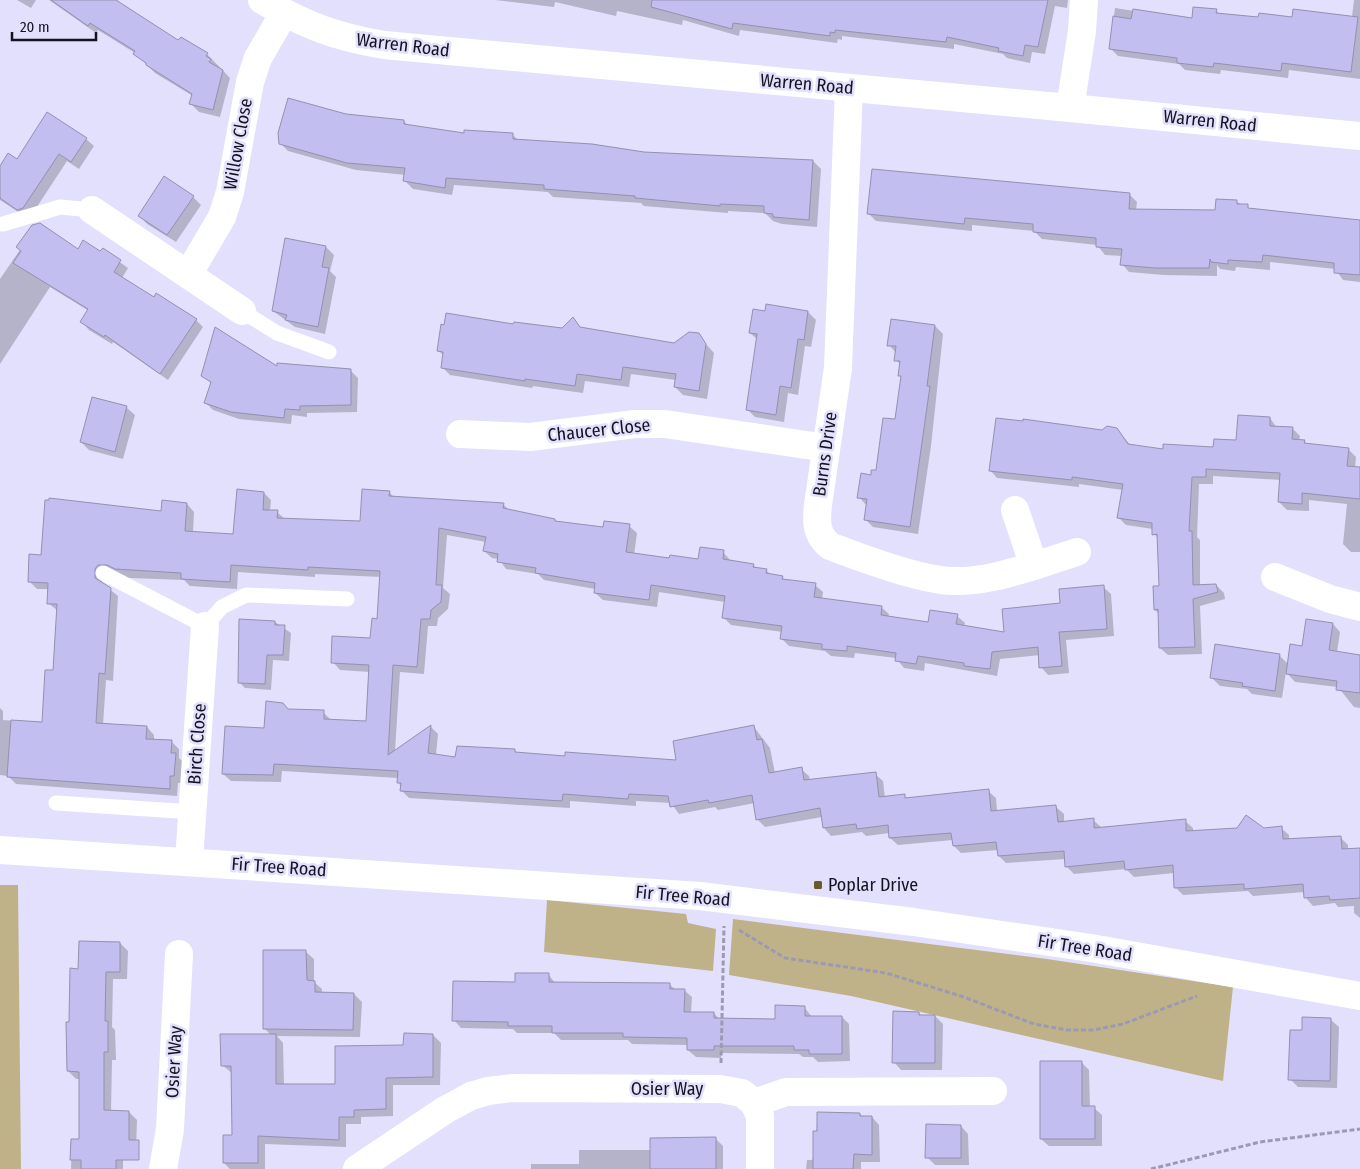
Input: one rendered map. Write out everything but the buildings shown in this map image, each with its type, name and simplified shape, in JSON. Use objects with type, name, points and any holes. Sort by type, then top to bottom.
[{"type":"street","points":[[1070,108],[1082,31],[1084,0]]},
{"type":"street","name":"Warren Road","points":[[273,7],[337,36],[384,46],[1360,136]]},
{"type":"street","name":"Willow Close","points":[[189,273],[222,217],[234,176],[239,136],[250,82],[273,7]]},
{"type":"street","name":"Burns Drive","points":[[849,88],[838,368],[816,520],[818,532],[823,541],[830,546],[917,574],[950,581],[978,580],[1034,566],[1076,552]]},
{"type":"street","points":[[92,210],[189,273],[242,311]]},
{"type":"street","name":"Chaucer Close","points":[[460,434],[530,438],[635,424],[665,424],[826,448]]},
{"type":"street","points":[[1015,510],[1034,566]]},
{"type":"street","points":[[1275,577],[1330,599],[1360,607]]},
{"type":"street","name":"Birch Close","points":[[189,861],[205,626]]},
{"type":"street","name":"Fir Tree Road","points":[[0,850],[700,896],[914,922],[1091,948],[1360,996]]},
{"type":"street","name":"Osier Way","points":[[164,1169],[170,1129],[179,954]]},
{"type":"street","name":"Osier Way","points":[[357,1169],[445,1110],[471,1096],[488,1091],[512,1088],[720,1089],[742,1093],[754,1103]]},
{"type":"street","points":[[760,1169],[760,1116],[754,1103],[786,1092],[993,1091]]},
{"type":"lane","points":[[3,224],[60,207],[92,210]]},
{"type":"lane","points":[[242,311],[277,334],[330,352]]},
{"type":"lane","points":[[103,573],[205,626],[222,606],[246,595],[347,599]]},
{"type":"lane","points":[[56,803],[193,812]]},
{"type":"path","points":[[700,896],[704,919],[742,931],[785,958],[886,973],[961,996],[1034,1024],[1067,1030],[1093,1030],[1123,1024],[1206,993]]},
{"type":"path","points":[[720,1089],[724,926]]},
{"type":"path","points":[[1151,1169],[1260,1142],[1360,1129]]},
{"type":"shaded area","points":[[0,885],[18,885],[21,1169],[0,1169]]},
{"type":"shaded area","points":[[547,900],[686,914],[688,923],[716,929],[713,971],[544,952]]},
{"type":"shaded area","points":[[733,919],[1047,959],[1233,987],[1223,1081],[851,996],[729,975]]},
{"type":"place","name":"Poplar Drive","points":[[818,885]]}]
